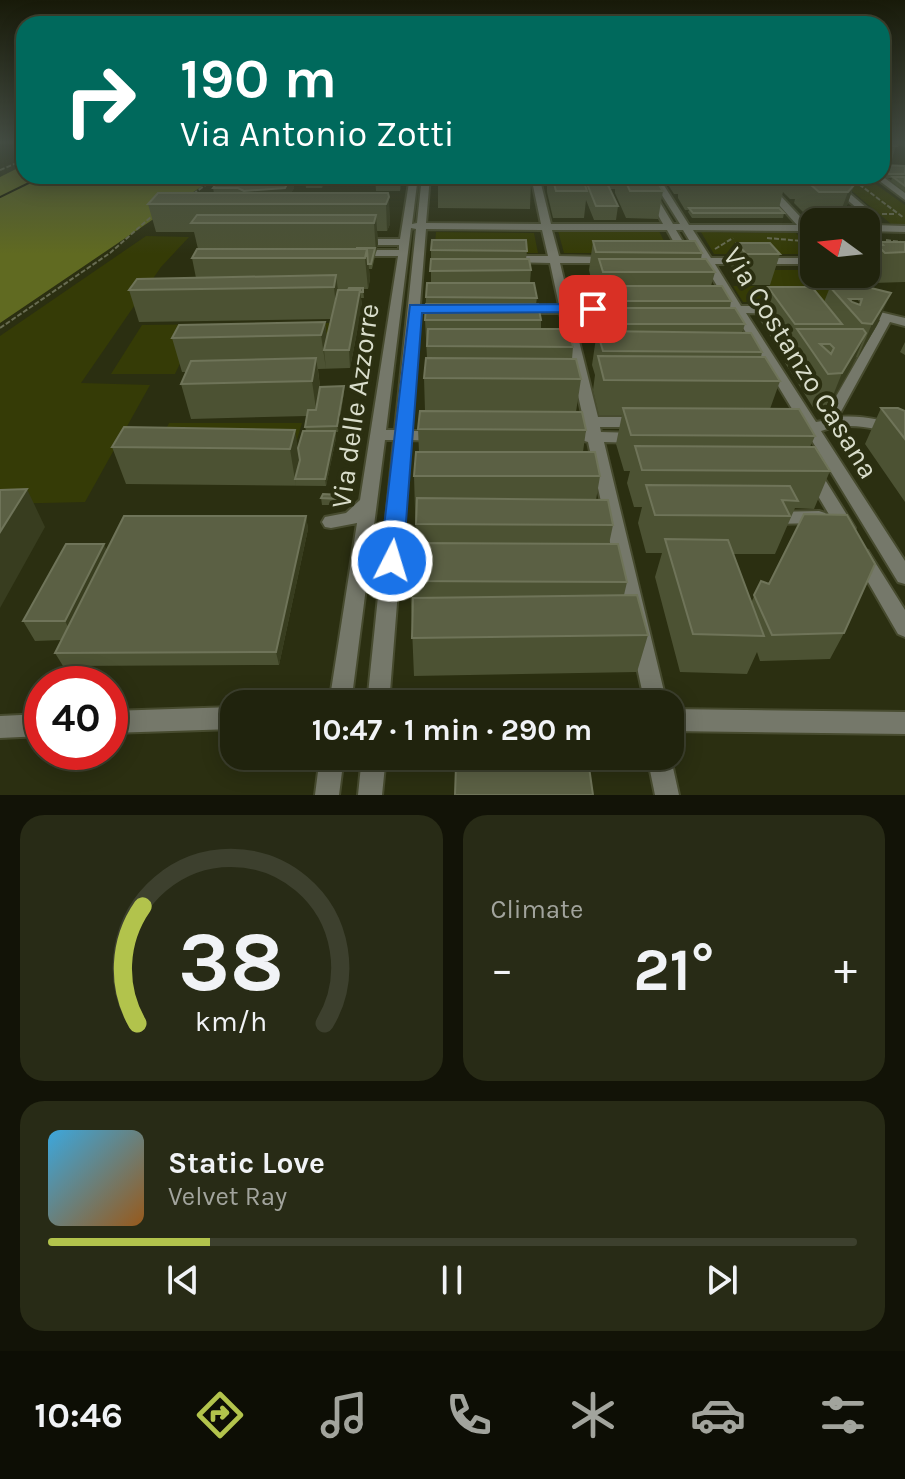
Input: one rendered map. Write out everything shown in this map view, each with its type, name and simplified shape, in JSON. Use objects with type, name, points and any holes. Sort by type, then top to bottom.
[{"type":"street","name":"Via delle Azzorre","points":[[342,690],[395,309],[409,235],[413,184]]},
{"type":"street","name":"Via delle Azzorre","points":[[380,690],[420,309],[409,235],[425,184]]},
{"type":"street","points":[[537,184],[576,357],[585,429],[652,690]]},
{"type":"street","name":"Via Costanzo Casana","points":[[643,184],[645,191],[679,228]]},
{"type":"street","points":[[645,191],[657,184]]},
{"type":"street","name":"Via Costanzo Casana","points":[[661,184],[712,309],[731,331]]},
{"type":"street","points":[[765,184],[800,218]]},
{"type":"street","points":[[834,184],[863,208]]},
{"type":"street","points":[[888,184],[905,197]]},
{"type":"street","points":[[412,190],[440,190]]},
{"type":"street","points":[[343,247],[409,235],[546,227],[800,228]]},
{"type":"street","points":[[880,230],[905,229]]},
{"type":"street","points":[[494,259],[556,264],[615,260]]},
{"type":"street","points":[[693,260],[800,261]]},
{"type":"street","name":"Via Costanzo Casana","points":[[693,260],[736,309],[905,577]]},
{"type":"street","points":[[880,261],[905,260]]},
{"type":"street","points":[[859,288],[865,296],[869,312]]},
{"type":"street","points":[[395,309],[420,309]]},
{"type":"street","points":[[502,309],[635,309]]},
{"type":"street","points":[[712,309],[792,310]]},
{"type":"street","points":[[848,311],[869,312],[905,322]]},
{"type":"street","points":[[829,421],[887,317]]},
{"type":"street","points":[[811,428],[829,421],[869,420],[905,432]]},
{"type":"street","points":[[379,427],[409,424],[450,436]]},
{"type":"street","name":"Via Costanzo Casana","points":[[811,428],[785,434],[905,628]]},
{"type":"street","points":[[585,429],[654,430]]},
{"type":"street","points":[[331,522],[351,518],[368,503]]},
{"type":"street","points":[[760,518],[839,517]]},
{"type":"street","points":[[128,721],[220,718]]},
{"type":"street","points":[[684,720],[905,723]]},
{"type":"street","points":[[0,727],[24,726]]},
{"type":"street","points":[[327,795],[330,770]]},
{"type":"street","points":[[370,795],[373,770]]},
{"type":"street","points":[[662,770],[667,795]]},
{"type":"path","points":[[188,196],[206,184]]},
{"type":"path","points":[[859,184],[905,218]]},
{"type":"path","points":[[0,328],[110,253],[157,213]]},
{"type":"path","points":[[883,214],[905,213]]},
{"type":"path","points":[[693,260],[741,236]]},
{"type":"path","points":[[760,237],[800,239]]},
{"type":"path","points":[[880,238],[903,242]]},
{"type":"path","points":[[886,240],[889,246]]},
{"type":"path","points":[[880,244],[889,246],[903,242]]},
{"type":"green space","points":[[0,179],[16,179],[16,184],[205,184],[0,323]]},
{"type":"green space","points":[[844,184],[875,184],[905,205],[905,224],[891,224],[880,215],[880,208],[872,208]]},
{"type":"green space","points":[[558,231],[659,231],[670,253],[564,253]]},
{"type":"green space","points":[[436,232],[534,233],[538,253],[434,253]]},
{"type":"green space","points":[[701,232],[796,233],[800,238],[800,254],[714,254]]},
{"type":"green space","points":[[146,236],[189,237],[161,267],[81,383],[150,385],[85,502],[0,504],[0,336]]},
{"type":"green space","points":[[759,270],[799,270],[800,288],[845,288],[836,301],[743,302],[733,286],[770,286]]},
{"type":"green space","points":[[331,323],[324,354],[184,355],[175,374],[111,374],[142,325]]},
{"type":"green space","points":[[169,423],[302,423],[293,453],[154,454]]},
{"type":"building","points":[[216,184],[287,184],[285,188],[244,191],[238,188],[213,188]]},
{"type":"building","points":[[554,184],[585,184],[587,191],[556,191]]},
{"type":"building","points":[[587,184],[607,184],[618,206],[596,206]]},
{"type":"building","points":[[627,184],[658,184],[663,191],[630,191]]},
{"type":"building","points":[[810,184],[854,185],[848,192],[819,192]]},
{"type":"building","points":[[158,193],[388,193],[389,197],[386,204],[148,204]]},
{"type":"building","points":[[689,208],[779,208],[784,213],[693,213]]},
{"type":"building","points":[[197,215],[376,215],[374,223],[191,223]]},
{"type":"building","points":[[432,240],[526,240],[527,251],[431,250]]},
{"type":"building","points":[[593,241],[695,241],[702,253],[596,252]]},
{"type":"building","points":[[880,242],[905,242],[905,252],[885,253],[880,248],[883,245]]},
{"type":"building","points":[[737,243],[770,243],[780,254],[746,254]]},
{"type":"building","points":[[356,248],[375,248],[371,264],[368,264],[367,249]]},
{"type":"building","points":[[197,249],[367,249],[365,258],[192,258]]},
{"type":"building","points":[[431,259],[529,259],[531,270],[430,271]]},
{"type":"building","points":[[599,259],[706,259],[715,272],[603,272]]},
{"type":"building","points":[[336,275],[334,287],[129,290],[137,279]]},
{"type":"building","points":[[427,283],[534,283],[537,298],[426,297]]},
{"type":"building","points":[[606,286],[722,286],[731,301],[611,301]]},
{"type":"building","points":[[768,287],[813,288],[842,324],[795,324]]},
{"type":"building","points":[[831,288],[871,288],[891,293],[872,324],[862,323]],"holes":[[[849,299],[862,299],[860,305],[852,302]]]},
{"type":"building","points":[[338,290],[360,290],[349,350],[324,350]]},
{"type":"building","points":[[426,304],[538,304],[541,320],[425,320]]},
{"type":"building","points":[[612,308],[735,308],[745,324],[618,324]]},
{"type":"building","points":[[325,322],[321,335],[172,338],[179,325]]},
{"type":"building","points":[[428,329],[569,329],[573,347],[427,346]]},
{"type":"building","points":[[797,329],[863,329],[866,333],[842,373],[828,374]],"holes":[[[820,344],[830,344],[834,348],[831,354]]]},
{"type":"building","points":[[597,331],[751,333],[762,352],[603,351]]},
{"type":"building","points":[[598,356],[765,357],[780,381],[604,380]]},
{"type":"building","points":[[316,358],[312,381],[181,384],[191,361]]},
{"type":"building","points":[[426,358],[576,359],[581,379],[424,378]]},
{"type":"building","points":[[344,386],[337,426],[305,427],[308,410],[316,410],[320,387]]},
{"type":"building","points":[[623,408],[799,409],[815,436],[631,435]]},
{"type":"building","points":[[881,408],[905,411],[905,439]]},
{"type":"building","points":[[420,411],[582,412],[586,430],[418,429]]},
{"type":"building","points":[[124,427],[295,430],[290,449],[112,447]]},
{"type":"building","points":[[303,431],[335,431],[325,479],[295,479]]},
{"type":"building","points":[[635,446],[815,447],[830,471],[642,470]]},
{"type":"building","points":[[416,452],[595,452],[600,476],[414,476]]},
{"type":"building","points":[[646,485],[790,486],[798,501],[782,500],[790,516],[655,515]]},
{"type":"building","points":[[27,489],[0,532],[0,490]]},
{"type":"building","points":[[323,494],[341,495],[340,499],[321,498]]},
{"type":"building","points":[[417,498],[608,500],[613,525],[416,524]]},
{"type":"building","points":[[804,514],[847,515],[875,564],[844,633],[772,635],[754,595],[761,581],[769,584]]},
{"type":"building","points":[[124,516],[306,516],[276,652],[55,653]]},
{"type":"building","points":[[665,539],[728,540],[764,636],[693,634]]},
{"type":"building","points":[[413,543],[618,544],[627,582],[410,581]]},
{"type":"building","points":[[66,544],[104,544],[65,621],[23,621]]},
{"type":"building","points":[[637,595],[648,635],[412,638],[413,598]]},
{"type":"building","points":[[456,770],[589,770],[593,795],[455,795]]},
{"type":"waterway","points":[[0,197],[27,184]]},
{"type":"route","points":[[392,561],[415,309],[593,309]]}]
